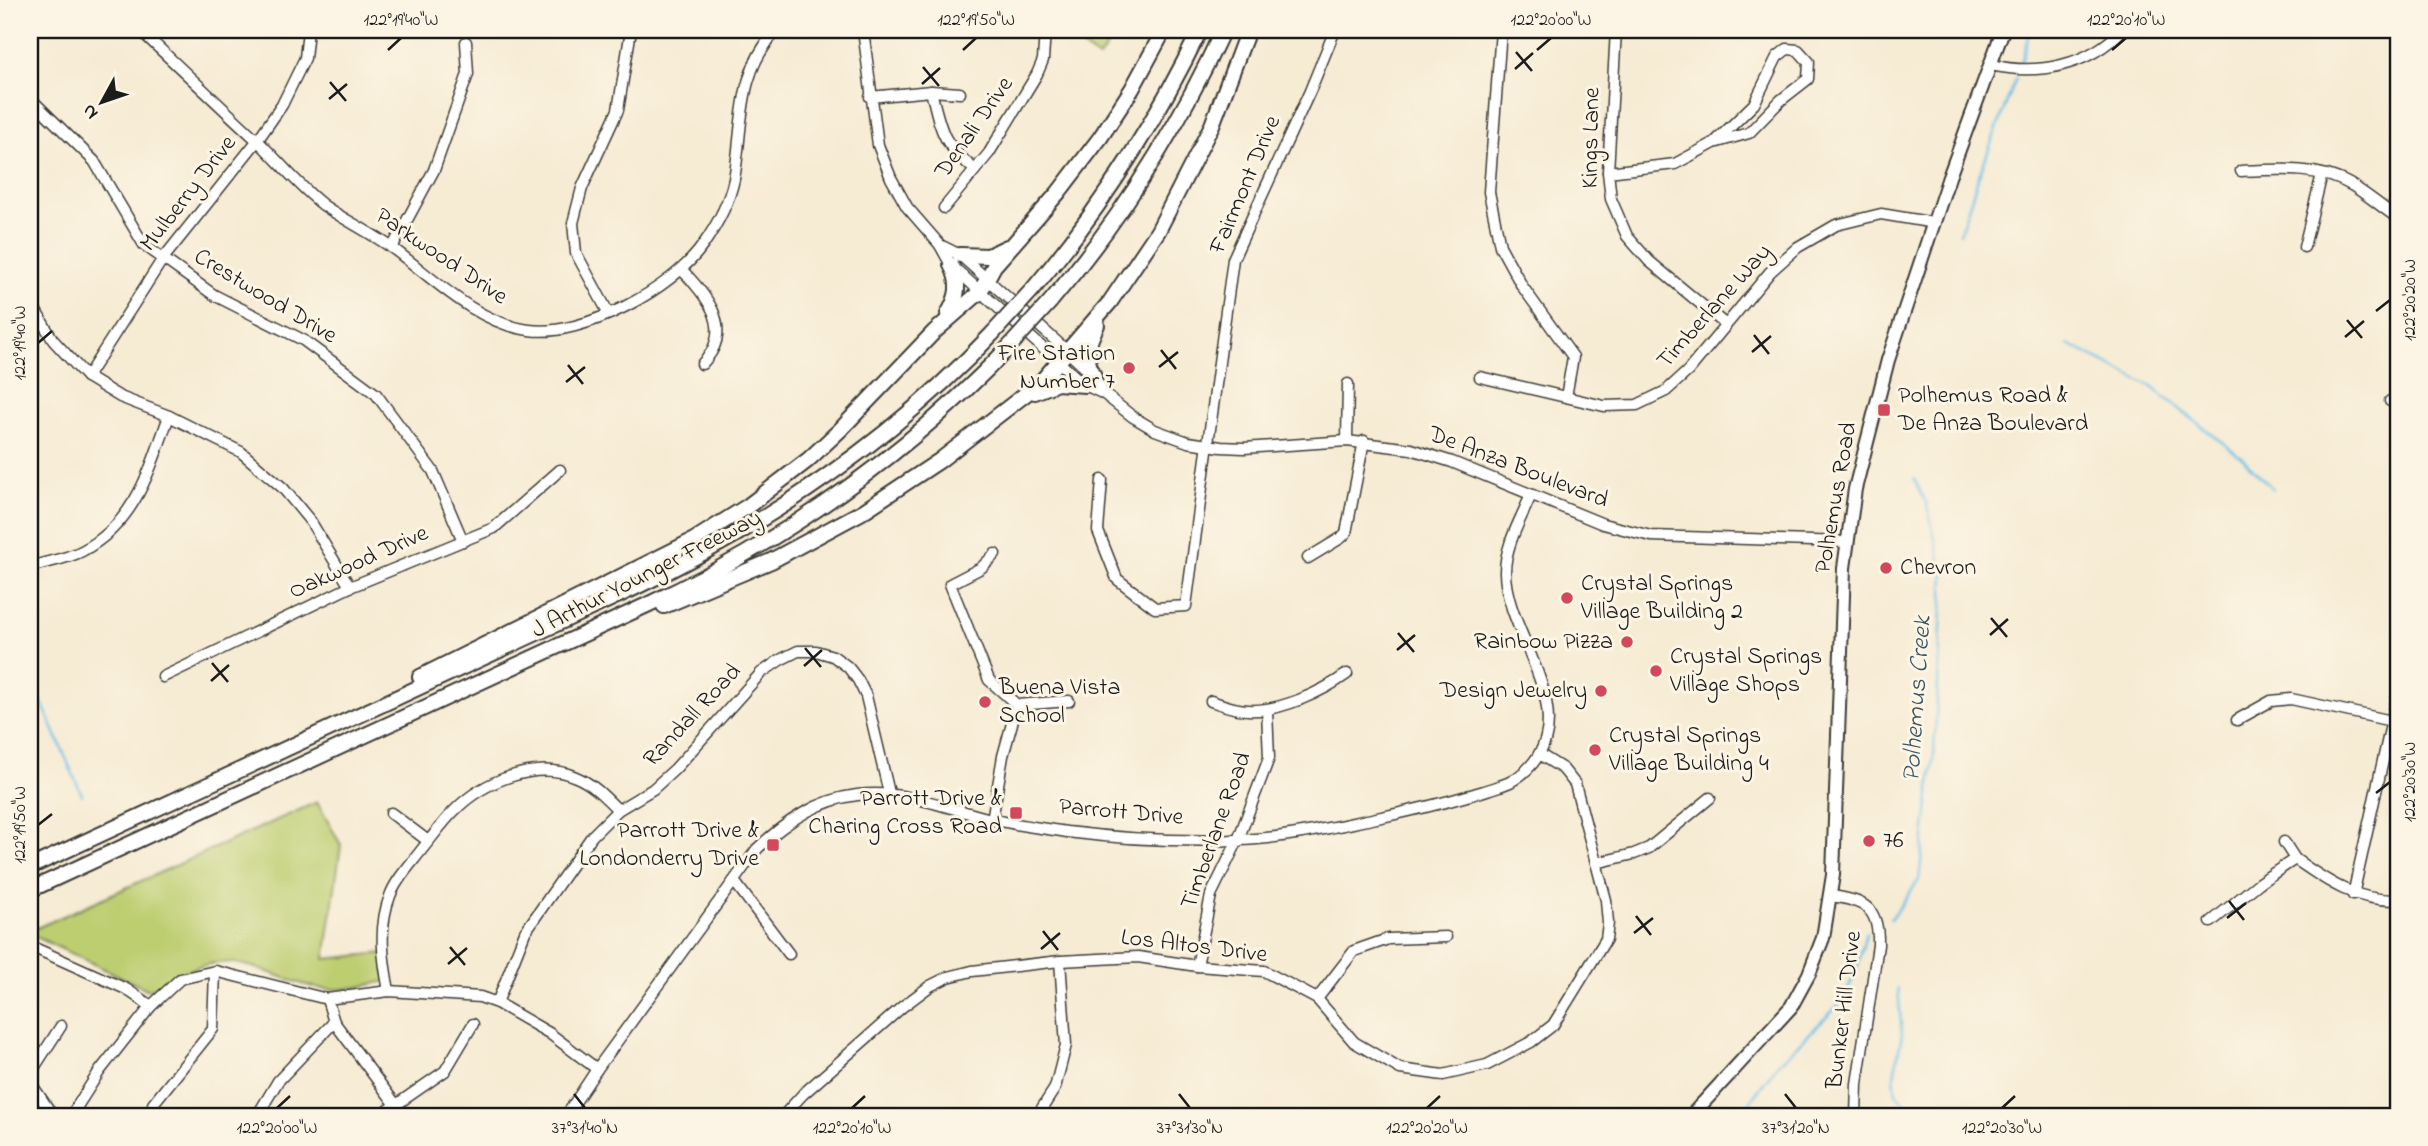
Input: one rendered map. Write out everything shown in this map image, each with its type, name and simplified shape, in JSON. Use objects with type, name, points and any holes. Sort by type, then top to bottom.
[{"type":"highway","points":[[334,726],[437,668],[661,557],[736,514],[825,445],[983,285],[1019,237],[1069,180],[1106,131],[1138,80],[1164,30]]},
{"type":"highway","name":"J Arthur Younger Freeway","points":[[30,867],[671,570],[767,517],[821,481],[874,442],[924,400],[993,333],[1033,289],[1080,231],[1129,159],[1163,103],[1200,30]]},
{"type":"highway","name":"J Arthur Younger Freeway","points":[[30,890],[725,566],[828,503],[924,429],[1008,348],[1050,302],[1099,241],[1142,178],[1187,102],[1223,30]]},
{"type":"highway","points":[[1018,400],[1058,383],[1090,381],[1087,350],[1093,334],[1110,302],[1148,246],[1193,165],[1223,98],[1248,30]]},
{"type":"highway","points":[[934,332],[951,309],[958,293],[956,260],[992,255],[1019,237]]},
{"type":"highway","points":[[607,623],[688,597],[771,561],[810,541],[911,480],[1040,383],[1110,302]]},
{"type":"main road","name":"Polhemus Road","points":[[1691,1116],[1791,1007],[1816,957],[1828,917],[1846,542],[1854,489],[1874,407],[1966,129],[2003,30]]},
{"type":"street","name":"Parkwood Drive","points":[[140,30],[322,204],[393,248],[451,293],[495,321],[530,331],[572,328],[609,314],[652,292],[682,270],[701,249],[718,223],[734,179],[748,80],[758,55],[777,30]]},
{"type":"street","name":"Mulberry Drive","points":[[87,377],[162,260],[257,141],[282,105],[304,58],[308,30]]},
{"type":"street","points":[[609,314],[576,253],[573,223],[582,188],[618,110],[631,30]]},
{"type":"street","name":"De Anza Boulevard","points":[[863,30],[878,145],[891,178],[907,207],[940,245],[1104,394],[1155,430],[1209,446],[1244,448],[1347,440],[1395,445],[1426,453],[1603,524],[1651,536],[1846,542]]},
{"type":"street","name":"Denali Drive","points":[[944,208],[1001,135],[1037,74],[1043,60],[1045,30]]},
{"type":"street","name":"Fairmont Drive","points":[[1102,480],[1098,531],[1117,579],[1155,608],[1186,606],[1233,258],[1335,30]]},
{"type":"street","points":[[1501,30],[1489,192],[1500,246],[1522,286],[1573,357],[1566,397]]},
{"type":"street","name":"Kings Lane","points":[[1616,30],[1608,172],[1611,199],[1627,236],[1649,261],[1726,325]]},
{"type":"street","points":[[2389,30],[2398,34]]},
{"type":"street","points":[[1991,65],[2026,70],[2069,64],[2084,58],[2117,32]]},
{"type":"street","points":[[393,248],[435,170],[468,74],[466,42]]},
{"type":"street","points":[[1608,172],[1675,164],[1714,143],[1749,133],[1781,100],[1808,79],[1809,62],[1798,50],[1787,49],[1777,57],[1754,104],[1714,143]]},
{"type":"street","points":[[931,91],[947,143],[975,170]]},
{"type":"street","points":[[870,97],[931,91],[960,93]]},
{"type":"street","name":"Crestwood Drive","points":[[35,103],[94,161],[144,246],[214,295],[303,340],[376,394],[433,471],[463,541]]},
{"type":"street","points":[[2241,171],[2281,169],[2322,174],[2352,185],[2398,218]]},
{"type":"street","points":[[2304,247],[2322,174]]},
{"type":"street","name":"Timberlane Way","points":[[1480,377],[1604,406],[1637,405],[1666,391],[1688,370],[1770,272],[1798,247],[1836,225],[1881,214],[1935,223]]},
{"type":"street","points":[[682,270],[706,296],[717,322],[718,336],[714,349],[702,364]]},
{"type":"street","points":[[30,301],[53,340],[87,377],[120,397],[169,416],[242,452],[283,488],[311,522],[349,587]]},
{"type":"street","points":[[1347,440],[1348,384]]},
{"type":"street","points":[[30,567],[81,552],[119,522],[138,499],[169,416]]},
{"type":"street","points":[[1308,558],[1346,533],[1364,441]]},
{"type":"street","name":"Oakwood Drive","points":[[163,677],[349,587],[494,528],[560,470]]},
{"type":"street","name":"Parrott Drive","points":[[566,1116],[597,1069],[757,849],[800,814],[826,802],[856,794],[889,793],[928,801],[992,820],[1066,832],[1147,840],[1238,840],[1296,834],[1427,808],[1510,782],[1526,771],[1539,754],[1548,727],[1547,707],[1509,595],[1505,573],[1508,550],[1531,495]]},
{"type":"street","points":[[995,554],[981,568],[950,584],[989,680],[1017,705],[1069,701]]},
{"type":"street","name":"Randall Road","points":[[498,1003],[525,932],[593,836],[618,810],[653,789],[675,769],[761,673],[780,660],[798,651],[816,651],[833,656],[848,667],[866,696],[889,793]]},
{"type":"street","points":[[1210,701],[1247,710],[1267,710],[1326,689],[1347,674]]},
{"type":"street","points":[[2353,895],[2398,693]]},
{"type":"street","points":[[2237,720],[2271,701],[2291,699],[2392,721]]},
{"type":"street","points":[[992,820],[1003,756],[1017,705]]},
{"type":"street","name":"Timberlane Road","points":[[1197,966],[1211,895],[1238,840],[1269,758],[1267,710]]},
{"type":"street","name":"Los Altos Drive","points":[[783,1116],[803,1094],[902,1007],[930,986],[948,977],[972,971],[1060,961],[1138,957],[1197,966],[1264,971],[1317,999],[1354,1042],[1400,1069],[1443,1074],[1487,1065],[1531,1042],[1553,1025],[1606,939],[1606,900],[1575,784],[1563,769],[1539,754]]},
{"type":"street","points":[[389,991],[383,953],[384,920],[390,895],[428,841],[455,810],[495,782],[535,771],[574,776],[597,789],[618,810]]},
{"type":"street","points":[[1596,863],[1649,848],[1710,798]]},
{"type":"street","points":[[391,813],[428,841]]},
{"type":"street","points":[[2284,842],[2295,859],[2353,895],[2368,899],[2398,900]]},
{"type":"street","points":[[2211,922],[2259,883],[2295,859]]},
{"type":"street","points":[[734,881],[789,954]]},
{"type":"street","name":"Bunker Hill Drive","points":[[1831,896],[1849,898],[1866,905],[1878,927],[1878,945],[1857,1084],[1856,1116]]},
{"type":"street","points":[[1317,999],[1354,951],[1388,939],[1446,937]]},
{"type":"street","points":[[30,946],[126,989],[150,1006]]},
{"type":"street","points":[[1037,1116],[1055,1088],[1066,1045],[1060,961]]},
{"type":"street","points":[[71,1116],[99,1072],[150,1006],[180,979],[215,971],[327,999],[389,991],[480,997],[498,1003],[549,1033],[597,1069]]},
{"type":"street","points":[[148,1111],[213,1030],[215,971]]},
{"type":"street","points":[[327,999],[334,1022],[396,1105],[399,1116]]},
{"type":"street","points":[[257,1116],[278,1081],[334,1022]]},
{"type":"street","points":[[380,1116],[444,1071],[473,1024]]},
{"type":"street","points":[[30,1074],[61,1026]]},
{"type":"street","points":[[30,1082],[53,1116]]},
{"type":"green space","points":[[1058,30],[1118,30],[1099,58]]},
{"type":"green space","points":[[317,802],[341,845],[325,959],[383,953],[387,981],[353,988],[327,989],[245,965],[220,963],[183,972],[149,990],[30,934],[30,931]]},
{"type":"waterway","points":[[2021,62],[2030,30]]},
{"type":"waterway","name":"Polhemus Creek","points":[[1960,233],[2016,78]]},
{"type":"waterway","points":[[2068,344],[2149,385],[2241,457],[2273,489]]},
{"type":"waterway","name":"Polhemus Creek","points":[[1891,919],[1919,880],[1934,753],[1944,575],[1926,502],[1914,478]]},
{"type":"waterway","points":[[32,680],[82,795]]},
{"type":"waterway","name":"Polhemus Creek","points":[[1743,1116],[1778,1064],[1842,1002],[1856,972],[1866,933]]},
{"type":"waterway","points":[[1898,989],[1902,1034],[1894,1076],[1896,1094],[1915,1114],[1922,1116]]},
{"type":"place","name":"Fire Station Number 7","points":[[1129,368]]},
{"type":"place","name":"Polhemus Road & De Anza Boulevard","points":[[1884,410]]},
{"type":"place","name":"Chevron","points":[[1886,568]]},
{"type":"place","name":"Crystal Springs Village Building 2","points":[[1567,598]]},
{"type":"place","name":"Rainbow Pizza","points":[[1627,642]]},
{"type":"place","name":"Crystal Springs Village Shops","points":[[1656,671]]},
{"type":"place","name":"Design Jewelry","points":[[1601,691]]},
{"type":"place","name":"Buena Vista School","points":[[985,702]]},
{"type":"place","name":"Crystal Springs Village Building 4","points":[[1595,750]]},
{"type":"place","name":"Parrott Drive & Charing Cross Road","points":[[1016,813]]},
{"type":"place","name":"76","points":[[1869,841]]},
{"type":"place","name":"Parrott Drive & Londonderry Drive","points":[[773,845]]}]
